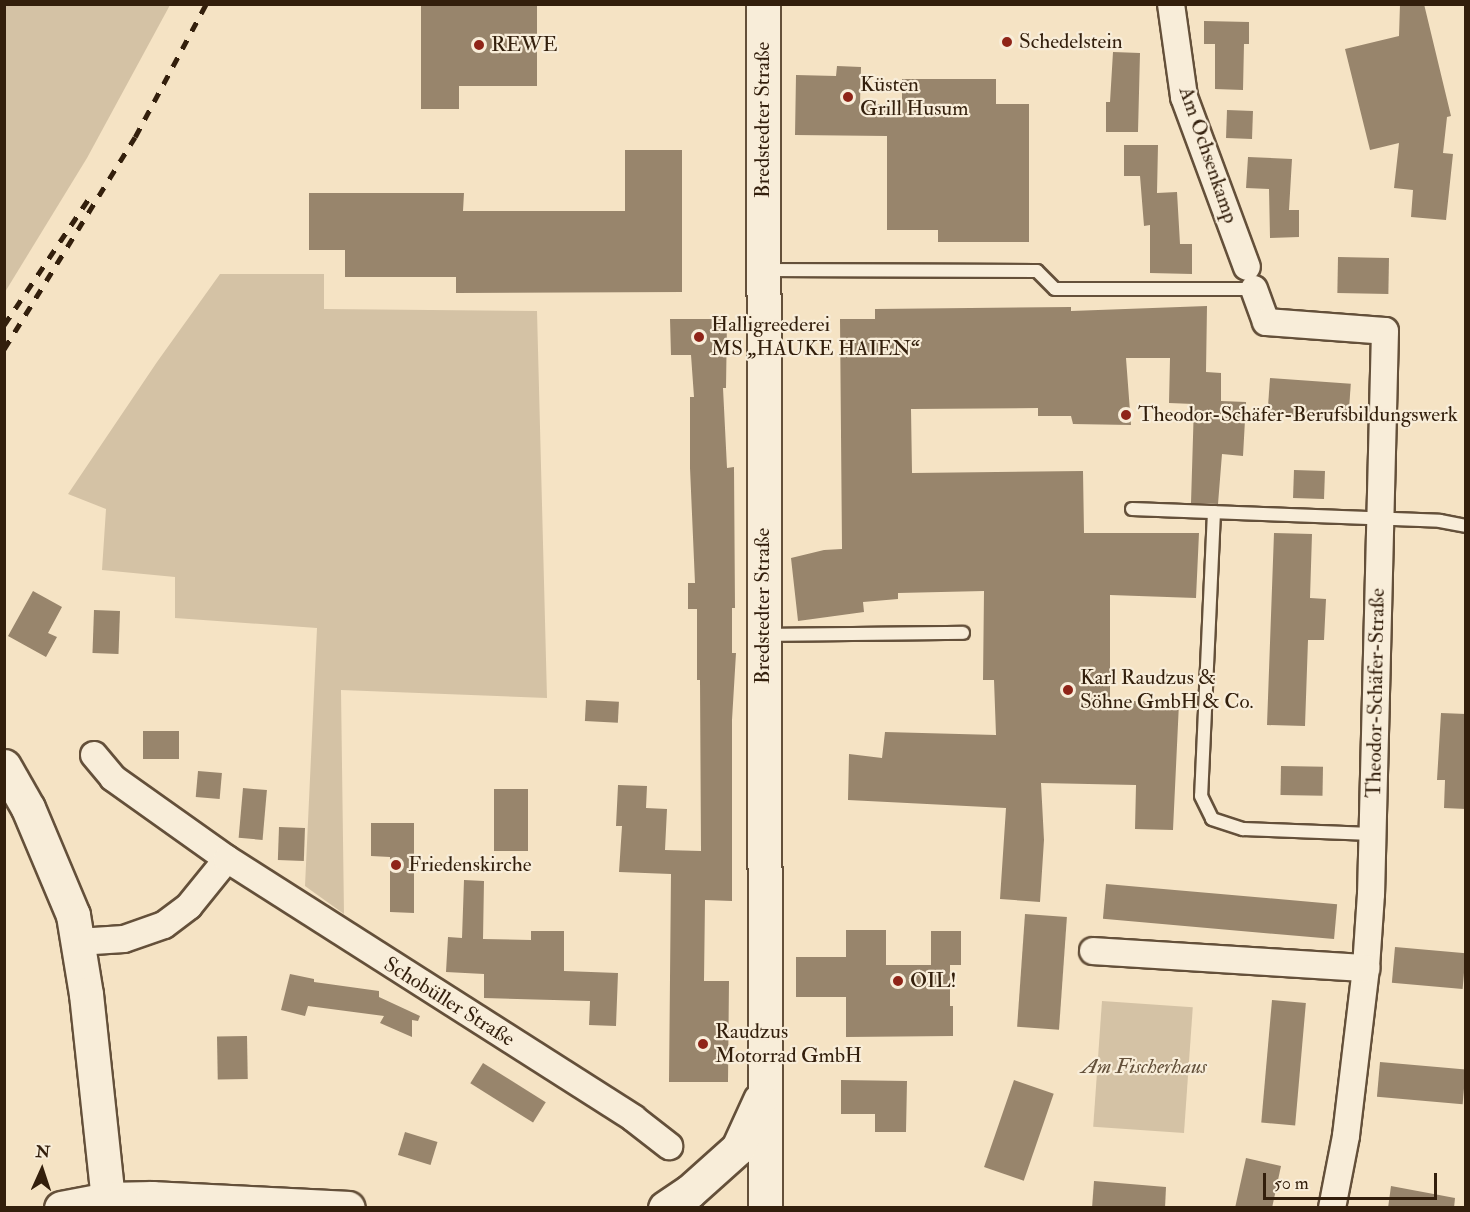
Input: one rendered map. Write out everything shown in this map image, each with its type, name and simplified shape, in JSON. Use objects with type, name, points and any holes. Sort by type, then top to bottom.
[{"type":"main road","name":"Bredstedter Straße","points":[[763,4],[765,1208]]},
{"type":"main road","points":[[4,766],[28,808],[73,915],[100,1111],[108,1199]]},
{"type":"main road","points":[[665,1208],[689,1192],[738,1148],[765,1088]]},
{"type":"main road","points":[[61,1208],[108,1199],[152,1198],[348,1208]]},
{"type":"street","name":"Am Ochsenkamp","points":[[1171,4],[1184,97],[1251,278]]},
{"type":"street","name":"Theodor-Schäfer-Straße","points":[[1251,278],[1266,322],[1385,331],[1372,834],[1366,968],[1347,1136],[1332,1208]]},
{"type":"street","name":"Schobüller Straße","points":[[94,755],[113,778],[227,859],[633,1118],[669,1146]]},
{"type":"street","points":[[78,942],[124,939],[164,925],[189,906],[227,859]]},
{"type":"street","points":[[1093,951],[1366,968]]},
{"type":"lane","points":[[764,270],[1037,271],[1055,289],[1251,278]]},
{"type":"lane","points":[[1132,509],[1440,521],[1466,526]]},
{"type":"lane","points":[[1214,512],[1201,796],[1212,819],[1244,829],[1372,834]]},
{"type":"lane","points":[[763,635],[963,633]]},
{"type":"green space","points":[[5,4],[170,5],[87,158],[5,292]]},
{"type":"green space","points":[[220,274],[324,274],[324,309],[537,311],[547,698],[341,690],[344,914],[305,886],[317,628],[175,618],[175,577],[102,570],[106,509],[68,494],[157,362]]},
{"type":"green space","name":"Am Fischerhaus","points":[[1102,1001],[1193,1007],[1184,1133],[1093,1127]]},
{"type":"building","name":"REWE","points":[[421,4],[537,4],[537,86],[459,86],[459,109],[421,109]]},
{"type":"building","points":[[1400,4],[1424,4],[1451,116],[1447,117],[1443,153],[1453,154],[1446,220],[1411,217],[1413,190],[1394,188],[1399,143],[1370,150],[1345,49],[1399,36]]},
{"type":"building","points":[[1204,21],[1249,22],[1249,44],[1244,44],[1243,90],[1215,89],[1215,44],[1204,44]]},
{"type":"building","points":[[1113,52],[1140,53],[1138,132],[1106,132],[1106,102],[1110,102]]},
{"type":"building","points":[[837,66],[861,67],[860,104],[902,104],[902,79],[996,79],[996,104],[1029,104],[1029,242],[938,242],[938,230],[887,230],[887,136],[795,135],[796,75],[836,76]]},
{"type":"building","points":[[1227,110],[1253,111],[1252,139],[1226,138]]},
{"type":"building","points":[[1124,145],[1158,145],[1157,193],[1177,192],[1180,244],[1192,244],[1192,274],[1150,273],[1150,225],[1144,226],[1140,176],[1124,176]]},
{"type":"building","points":[[625,150],[682,150],[682,292],[456,293],[456,277],[345,277],[345,250],[309,250],[309,193],[464,193],[463,211],[625,211]]},
{"type":"building","points":[[1248,157],[1292,159],[1289,210],[1299,210],[1299,237],[1270,238],[1269,189],[1246,188]]},
{"type":"building","points":[[1338,257],[1389,258],[1388,294],[1337,293]]},
{"type":"building","points":[[1207,306],[1206,372],[1221,373],[1221,401],[1246,402],[1243,456],[1222,454],[1218,504],[1191,503],[1194,404],[1169,403],[1170,358],[1126,358],[1131,425],[1073,424],[1071,416],[1038,416],[1038,408],[911,409],[912,473],[1083,471],[1084,533],[1199,533],[1196,598],[1110,595],[1110,700],[1179,703],[1173,830],[1135,829],[1136,785],[1041,783],[1044,840],[1040,902],[1000,899],[1006,808],[848,800],[849,754],[882,758],[885,732],[996,735],[994,680],[983,680],[984,591],[898,593],[898,599],[863,602],[864,612],[798,621],[791,558],[824,550],[842,549],[840,319],[875,319],[875,309],[1071,307],[1071,311]]},
{"type":"building","points":[[670,319],[727,319],[726,388],[723,388],[727,468],[734,467],[735,608],[732,608],[732,653],[736,653],[732,720],[732,901],[705,900],[704,981],[729,981],[728,1082],[669,1082],[671,874],[619,872],[622,826],[616,826],[618,785],[647,786],[646,808],[667,809],[665,850],[701,851],[700,680],[697,680],[697,609],[688,609],[688,583],[695,583],[690,468],[690,397],[694,397],[691,355],[671,355]]},
{"type":"building","points":[[1270,378],[1351,384],[1348,421],[1267,415]]},
{"type":"building","points":[[1294,470],[1325,471],[1324,499],[1293,498]]},
{"type":"building","points":[[1274,533],[1312,534],[1310,598],[1326,599],[1324,640],[1308,640],[1305,726],[1267,725]]},
{"type":"building","points":[[33,591],[62,607],[48,633],[57,637],[46,657],[8,636]]},
{"type":"building","points":[[94,610],[120,611],[118,654],[92,653]]},
{"type":"building","points":[[586,700],[619,702],[618,723],[585,721]]},
{"type":"building","points":[[1441,713],[1466,714],[1466,809],[1444,808],[1445,780],[1437,780]]},
{"type":"building","points":[[143,731],[179,731],[179,759],[143,759]]},
{"type":"building","points":[[1281,766],[1323,767],[1322,796],[1280,795]]},
{"type":"building","points":[[198,771],[222,773],[220,799],[196,797]]},
{"type":"building","points":[[243,788],[267,790],[263,840],[239,838]]},
{"type":"building","points":[[494,789],[528,789],[528,851],[494,851]]},
{"type":"building","name":"Friedenskirche","points":[[371,823],[414,823],[414,913],[390,912],[390,857],[371,856]]},
{"type":"building","points":[[279,827],[305,828],[304,861],[278,860]]},
{"type":"building","points":[[464,880],[484,881],[483,939],[531,940],[531,931],[564,931],[564,971],[618,973],[616,1026],[589,1025],[590,1001],[484,998],[484,974],[446,972],[448,937],[462,938]]},
{"type":"building","points":[[1106,884],[1337,904],[1334,939],[1103,919]]},
{"type":"building","points":[[1025,914],[1067,917],[1059,1030],[1017,1027]]},
{"type":"building","name":"OIL!","points":[[846,930],[886,930],[886,965],[931,965],[931,931],[961,931],[961,965],[950,965],[953,1036],[846,1037],[846,997],[796,997],[796,957],[846,957]]},
{"type":"building","points":[[1395,947],[1466,953],[1463,989],[1392,983]]},
{"type":"building","points":[[290,974],[314,979],[314,982],[379,991],[379,997],[420,1016],[418,1021],[412,1020],[412,1037],[380,1023],[384,1016],[308,1006],[305,1016],[281,1010]]},
{"type":"building","points":[[1272,1000],[1306,1003],[1295,1125],[1261,1123]]},
{"type":"building","points":[[247,1036],[248,1079],[218,1080],[217,1037]]},
{"type":"building","points":[[1380,1062],[1466,1069],[1463,1104],[1377,1097]]},
{"type":"building","points":[[483,1063],[546,1102],[533,1123],[470,1083]]},
{"type":"building","points":[[841,1080],[907,1081],[906,1132],[875,1132],[875,1114],[841,1114]]},
{"type":"building","points":[[1014,1080],[1054,1094],[1024,1181],[984,1167]]},
{"type":"building","points":[[405,1132],[438,1142],[430,1165],[398,1155]]},
{"type":"building","points":[[1246,1158],[1281,1166],[1272,1208],[1235,1208]]},
{"type":"building","points":[[1094,1181],[1166,1187],[1165,1208],[1092,1208]]},
{"type":"building","points":[[1391,1186],[1455,1198],[1454,1208],[1388,1208]]},
{"type":"railway","points":[[4,349],[135,137],[206,4]]},
{"type":"railway","points":[[4,325],[89,198]]},
{"type":"place","name":"Schedelstein","points":[[1007,42]]},
{"type":"place","name":"REWE","points":[[479,45]]},
{"type":"place","name":"Küsten Grill Husum","points":[[848,97]]},
{"type":"place","name":"Halligreederei MS „HAUKE HAIEN“","points":[[699,337]]},
{"type":"place","name":"Theodor-Schäfer-Berufsbildungswerk","points":[[1126,415]]},
{"type":"place","name":"Karl Raudzus & Söhne GmbH & Co.","points":[[1068,690]]},
{"type":"place","name":"Friedenskirche","points":[[396,865]]},
{"type":"place","name":"OIL!","points":[[898,981]]},
{"type":"place","name":"Raudzus Motorrad GmbH","points":[[703,1044]]}]
